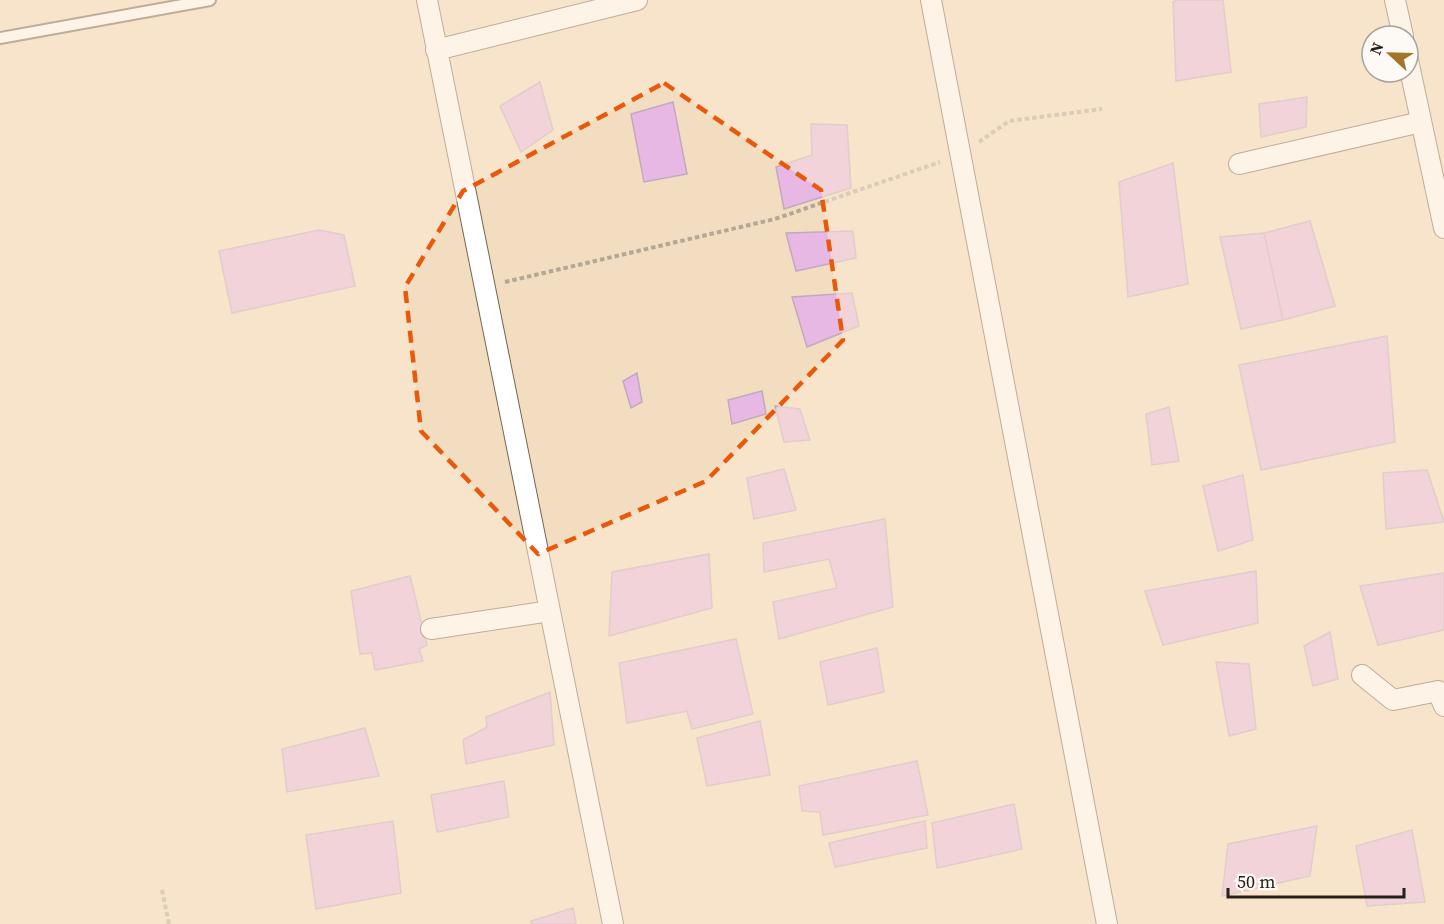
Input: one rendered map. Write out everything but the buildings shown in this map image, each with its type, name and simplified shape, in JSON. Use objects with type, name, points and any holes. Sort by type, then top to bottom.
[{"type":"street","points":[[427,0],[613,924]]},
{"type":"street","points":[[436,50],[637,0]]},
{"type":"street","points":[[931,0],[1107,924]]},
{"type":"street","points":[[1395,0],[1400,24]]},
{"type":"street","points":[[1413,84],[1444,228]]},
{"type":"street","points":[[1239,164],[1421,122]]},
{"type":"street","points":[[431,629],[550,610]]},
{"type":"street","points":[[1362,675],[1393,700],[1438,691],[1444,706]]},
{"type":"lane","points":[[0,38],[210,0]]},
{"type":"path","points":[[484,287],[775,219],[961,155],[1009,121],[1102,109]]},
{"type":"path","points":[[162,890],[170,924]]},
{"type":"highlighted area","points":[[664,83],[821,190],[843,340],[706,481],[538,554],[421,431],[405,287],[463,191]]},
{"type":"shaded area","points":[[0,0],[1444,0],[1444,924],[0,924]]}]
